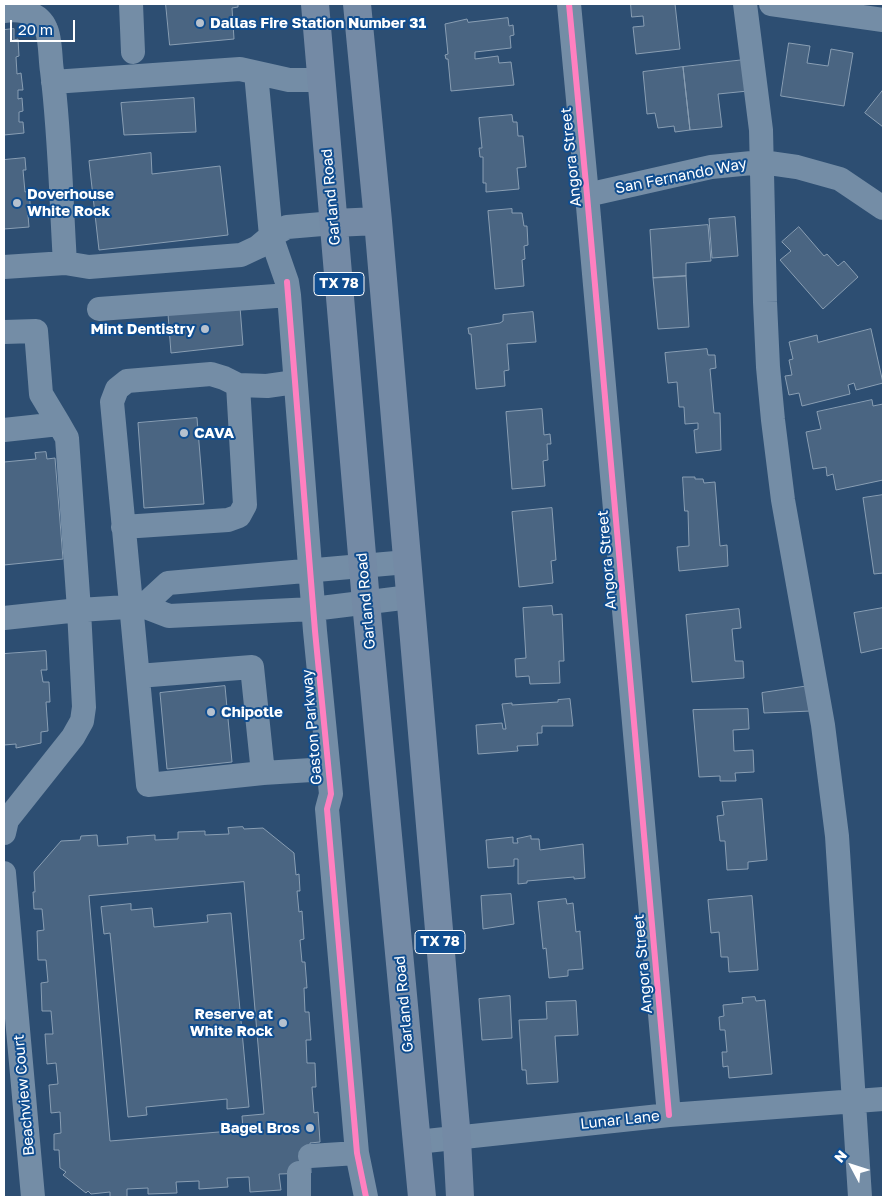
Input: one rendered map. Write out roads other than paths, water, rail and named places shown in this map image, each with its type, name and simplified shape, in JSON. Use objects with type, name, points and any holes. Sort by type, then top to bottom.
[{"type":"main road","points":[[315,11],[357,9]]},
{"type":"main road","name":"TX 78","points":[[357,9],[378,221],[457,1139],[460,1197]]},
{"type":"main road","name":"Garland Road","points":[[315,11],[366,602],[422,1197]]},
{"type":"main road","points":[[334,223],[378,221]]},
{"type":"street","points":[[131,4],[133,52]]},
{"type":"street","name":"Angora Street","points":[[569,4],[669,1115]]},
{"type":"street","points":[[745,4],[761,130],[768,367],[783,500],[823,725],[838,836],[860,1197]]},
{"type":"street","points":[[771,4],[883,20]]},
{"type":"street","points":[[4,11],[25,11],[39,19],[47,30],[53,82],[65,263]]},
{"type":"street","points":[[53,82],[240,69],[289,80],[320,80]]},
{"type":"street","name":"Gaston Parkway","points":[[256,72],[271,236],[288,289],[310,570],[331,794],[327,809],[357,1153],[366,1197]]},
{"type":"street","name":"San Fernando Way","points":[[587,195],[711,168],[762,162],[797,166],[840,179],[883,208]]},
{"type":"street","points":[[4,267],[65,263],[89,267],[241,255],[258,247],[271,236],[287,227],[334,223]]},
{"type":"street","points":[[99,309],[288,289]]},
{"type":"street","points":[[4,332],[36,330],[41,394],[66,438],[84,707],[82,721],[73,737],[7,820],[4,833]]},
{"type":"street","points":[[295,382],[267,386],[238,385],[211,374],[127,381],[117,389],[112,402],[123,527],[138,606],[138,676],[148,785],[263,773],[328,769]]},
{"type":"street","points":[[123,527],[228,520],[239,516],[246,504],[238,385]]},
{"type":"street","points":[[4,430],[59,424]]},
{"type":"street","points":[[138,606],[168,583],[407,562]]},
{"type":"street","points":[[4,618],[138,606],[169,616],[314,610],[410,597]]},
{"type":"street","points":[[138,676],[252,667],[263,773]]},
{"type":"street","name":"Beachview Court","points":[[4,873],[33,1197]]},
{"type":"street","name":"Lunar Lane","points":[[417,1142],[669,1115],[883,1099]]},
{"type":"street","points":[[299,1197],[304,1165],[357,1153]]},
{"type":"place","name":"Dallas Fire Station Number 31","points":[[200,23]]},
{"type":"place","name":"Doverhouse White Rock","points":[[17,203]]},
{"type":"place","name":"Mint Dentistry","points":[[205,329]]},
{"type":"place","name":"CAVA","points":[[184,433]]},
{"type":"place","name":"Chipotle","points":[[211,712]]},
{"type":"place","name":"Reserve at White Rock","points":[[283,1023]]},
{"type":"place","name":"Bagel Bros","points":[[310,1128]]}]
